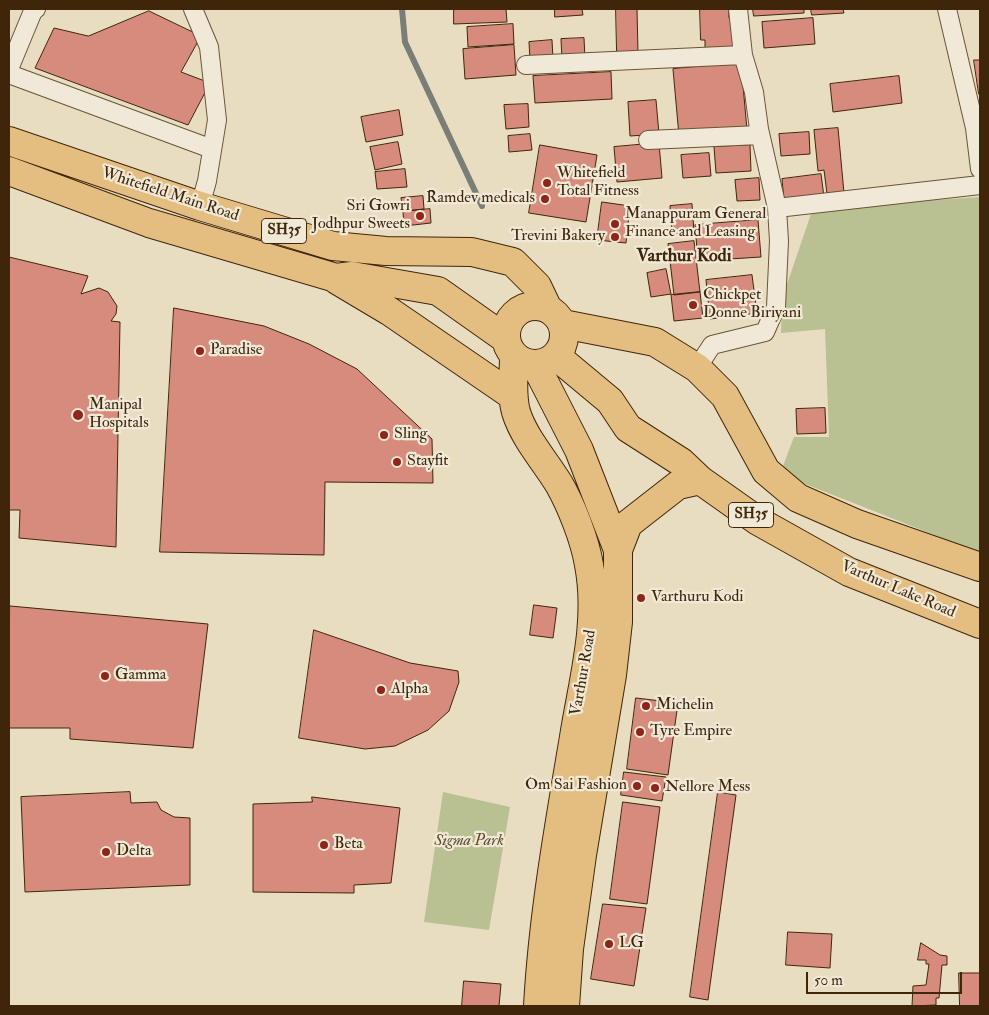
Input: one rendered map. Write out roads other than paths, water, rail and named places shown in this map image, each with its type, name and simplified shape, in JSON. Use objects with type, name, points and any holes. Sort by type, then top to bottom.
[{"type":"main road","name":"Whitefield Main Road","points":[[9,141],[200,206],[333,246],[386,251],[472,252],[512,262],[537,286],[555,316]]},
{"type":"main road","name":"Whitefield Main Road","points":[[9,171],[149,223],[336,278],[352,276],[438,291],[528,354]]},
{"type":"main road","points":[[336,278],[389,311],[513,396]]},
{"type":"main road","name":"SH35","points":[[528,354],[506,328],[518,311],[537,305],[555,316],[655,342],[696,368],[725,396],[766,471],[798,498],[857,524],[980,567]]},
{"type":"main road","points":[[528,354],[562,346],[555,316]]},
{"type":"main road","name":"Varthur Road","points":[[528,354],[513,396],[516,413],[528,436],[560,485],[573,514],[589,564],[593,625],[556,846],[541,949],[538,1006]]},
{"type":"main road","name":"Varthur Road","points":[[528,354],[579,450],[618,550],[616,640],[569,948],[565,1006]]},
{"type":"main road","name":"Varthur Lake Road","points":[[528,354],[610,401],[628,428],[681,462],[700,480],[758,521],[849,572],[980,624]]},
{"type":"main road","points":[[618,550],[628,524],[678,485],[700,480]]},
{"type":"main road","points":[[778,531],[798,498]]},
{"type":"street","points":[[9,69],[33,11],[36,9]]},
{"type":"street","points":[[193,9],[209,47],[217,120],[200,206]]},
{"type":"street","points":[[696,368],[712,344],[766,332],[776,307],[779,241],[777,208],[760,135],[754,92],[743,55],[738,9]]},
{"type":"street","points":[[947,9],[975,128],[980,169]]},
{"type":"street","points":[[526,66],[743,55]]},
{"type":"street","points":[[9,74],[212,149]]},
{"type":"street","points":[[648,140],[760,135]]},
{"type":"street","points":[[777,208],[980,185]]},
{"type":"waterway","points":[[402,9],[405,42],[482,206]]},
{"type":"place","name":"Whitefield Total Fitness","points":[[547,183]]},
{"type":"place","name":"Ramdev medicals","points":[[545,199]]},
{"type":"place","name":"Sri Gowri Jodhpur Sweets","points":[[420,216]]},
{"type":"place","name":"Manappuram General Finance and Leasing","points":[[615,224]]},
{"type":"place","name":"Trevini Bakery","points":[[615,237]]},
{"type":"place","name":"Chickpet Donne Biriyani","points":[[693,305]]},
{"type":"place","name":"Paradise","points":[[200,351]]},
{"type":"place","name":"Manipal Hospitals","points":[[78,415]]},
{"type":"place","name":"Sling","points":[[384,435]]},
{"type":"place","name":"Stayfit","points":[[397,462]]},
{"type":"place","name":"Varthuru Kodi","points":[[641,598]]},
{"type":"place","name":"Gamma","points":[[105,676]]},
{"type":"place","name":"Alpha","points":[[381,690]]},
{"type":"place","name":"Michelin","points":[[646,706]]},
{"type":"place","name":"Tyre Empire","points":[[640,732]]},
{"type":"place","name":"Om Sai Fashion","points":[[637,786]]},
{"type":"place","name":"Nellore Mess","points":[[655,788]]},
{"type":"place","name":"Beta","points":[[324,845]]},
{"type":"place","name":"Delta","points":[[106,852]]},
{"type":"place","name":"LG","points":[[609,944]]},
{"type":"district","name":"Varthur Kodi","points":[[684,257]]},
{"type":"park label","name":"Sigma Park","points":[[469,842]]}]
